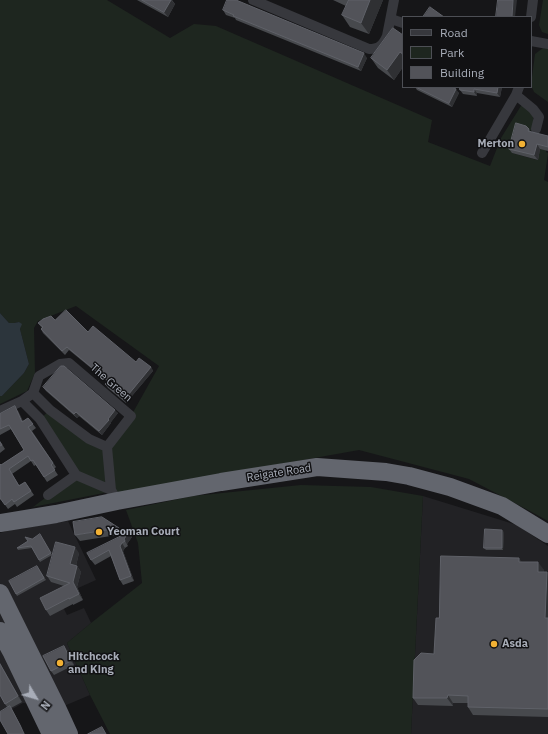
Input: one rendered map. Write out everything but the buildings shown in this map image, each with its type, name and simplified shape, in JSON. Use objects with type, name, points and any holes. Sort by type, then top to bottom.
[{"type":"highway","name":"Reigate Road","points":[[0,523],[56,514],[114,495],[221,482],[317,468],[386,472],[409,476],[450,487],[502,506],[548,534]]},
{"type":"highway","points":[[0,593],[69,734]]},
{"type":"highway","points":[[0,631],[51,734]]},
{"type":"street","points":[[253,0],[370,49],[378,48],[385,41],[394,0]]},
{"type":"street","points":[[531,16],[533,0]]},
{"type":"street","points":[[391,19],[402,23]]},
{"type":"street","points":[[532,41],[548,44]]},
{"type":"street","points":[[482,153],[518,91],[539,117],[536,129]]},
{"type":"street","name":"The Green","points":[[33,394],[39,376],[60,364],[69,363],[131,416],[107,447]]},
{"type":"street","points":[[0,411],[33,394],[50,410],[89,439],[107,447],[114,495]]},
{"type":"street","points":[[22,401],[40,419],[76,475],[114,495]]},
{"type":"street","points":[[40,419],[50,410]]},
{"type":"street","points":[[48,495],[76,475]]},
{"type":"shaded area","points":[[0,313],[9,323],[19,322],[22,324],[20,329],[29,364],[24,373],[2,396],[0,396]]},
{"type":"shaded area","points":[[423,496],[517,525],[548,546],[548,734],[411,734]]},
{"type":"shaded area","points":[[68,521],[96,580],[58,597],[67,615],[84,608],[91,623],[67,643],[90,695],[64,706],[23,703],[2,715],[0,712],[0,533]]},
{"type":"green space","points":[[0,0],[107,0],[170,38],[194,24],[216,26],[432,120],[428,142],[490,166],[501,138],[524,101],[533,109],[533,131],[519,128],[512,153],[537,160],[542,143],[548,145],[544,180],[548,182],[548,521],[469,479],[359,450],[119,493],[111,490],[104,493],[33,507],[76,475],[40,419],[50,410],[107,447],[131,416],[159,366],[76,306],[38,321],[34,328],[35,373],[27,391],[0,404],[0,396],[2,396],[24,373],[29,364],[20,329],[21,324],[19,322],[9,323],[0,313]]},
{"type":"green space","points":[[543,0],[548,0],[548,34],[542,32],[539,25]]},
{"type":"green space","points":[[543,48],[548,49],[548,102],[534,92],[532,87],[535,54]]},
{"type":"green space","points":[[301,485],[371,487],[423,496],[411,734],[110,734],[90,695],[67,643],[142,583],[138,543],[126,510],[193,496]]},
{"type":"place","name":"Merton","points":[[522,144]]},
{"type":"place","name":"Yeoman Court","points":[[99,532]]},
{"type":"place","name":"Asda","points":[[494,644]]},
{"type":"place","name":"Hitchcock and King","points":[[60,663]]}]
